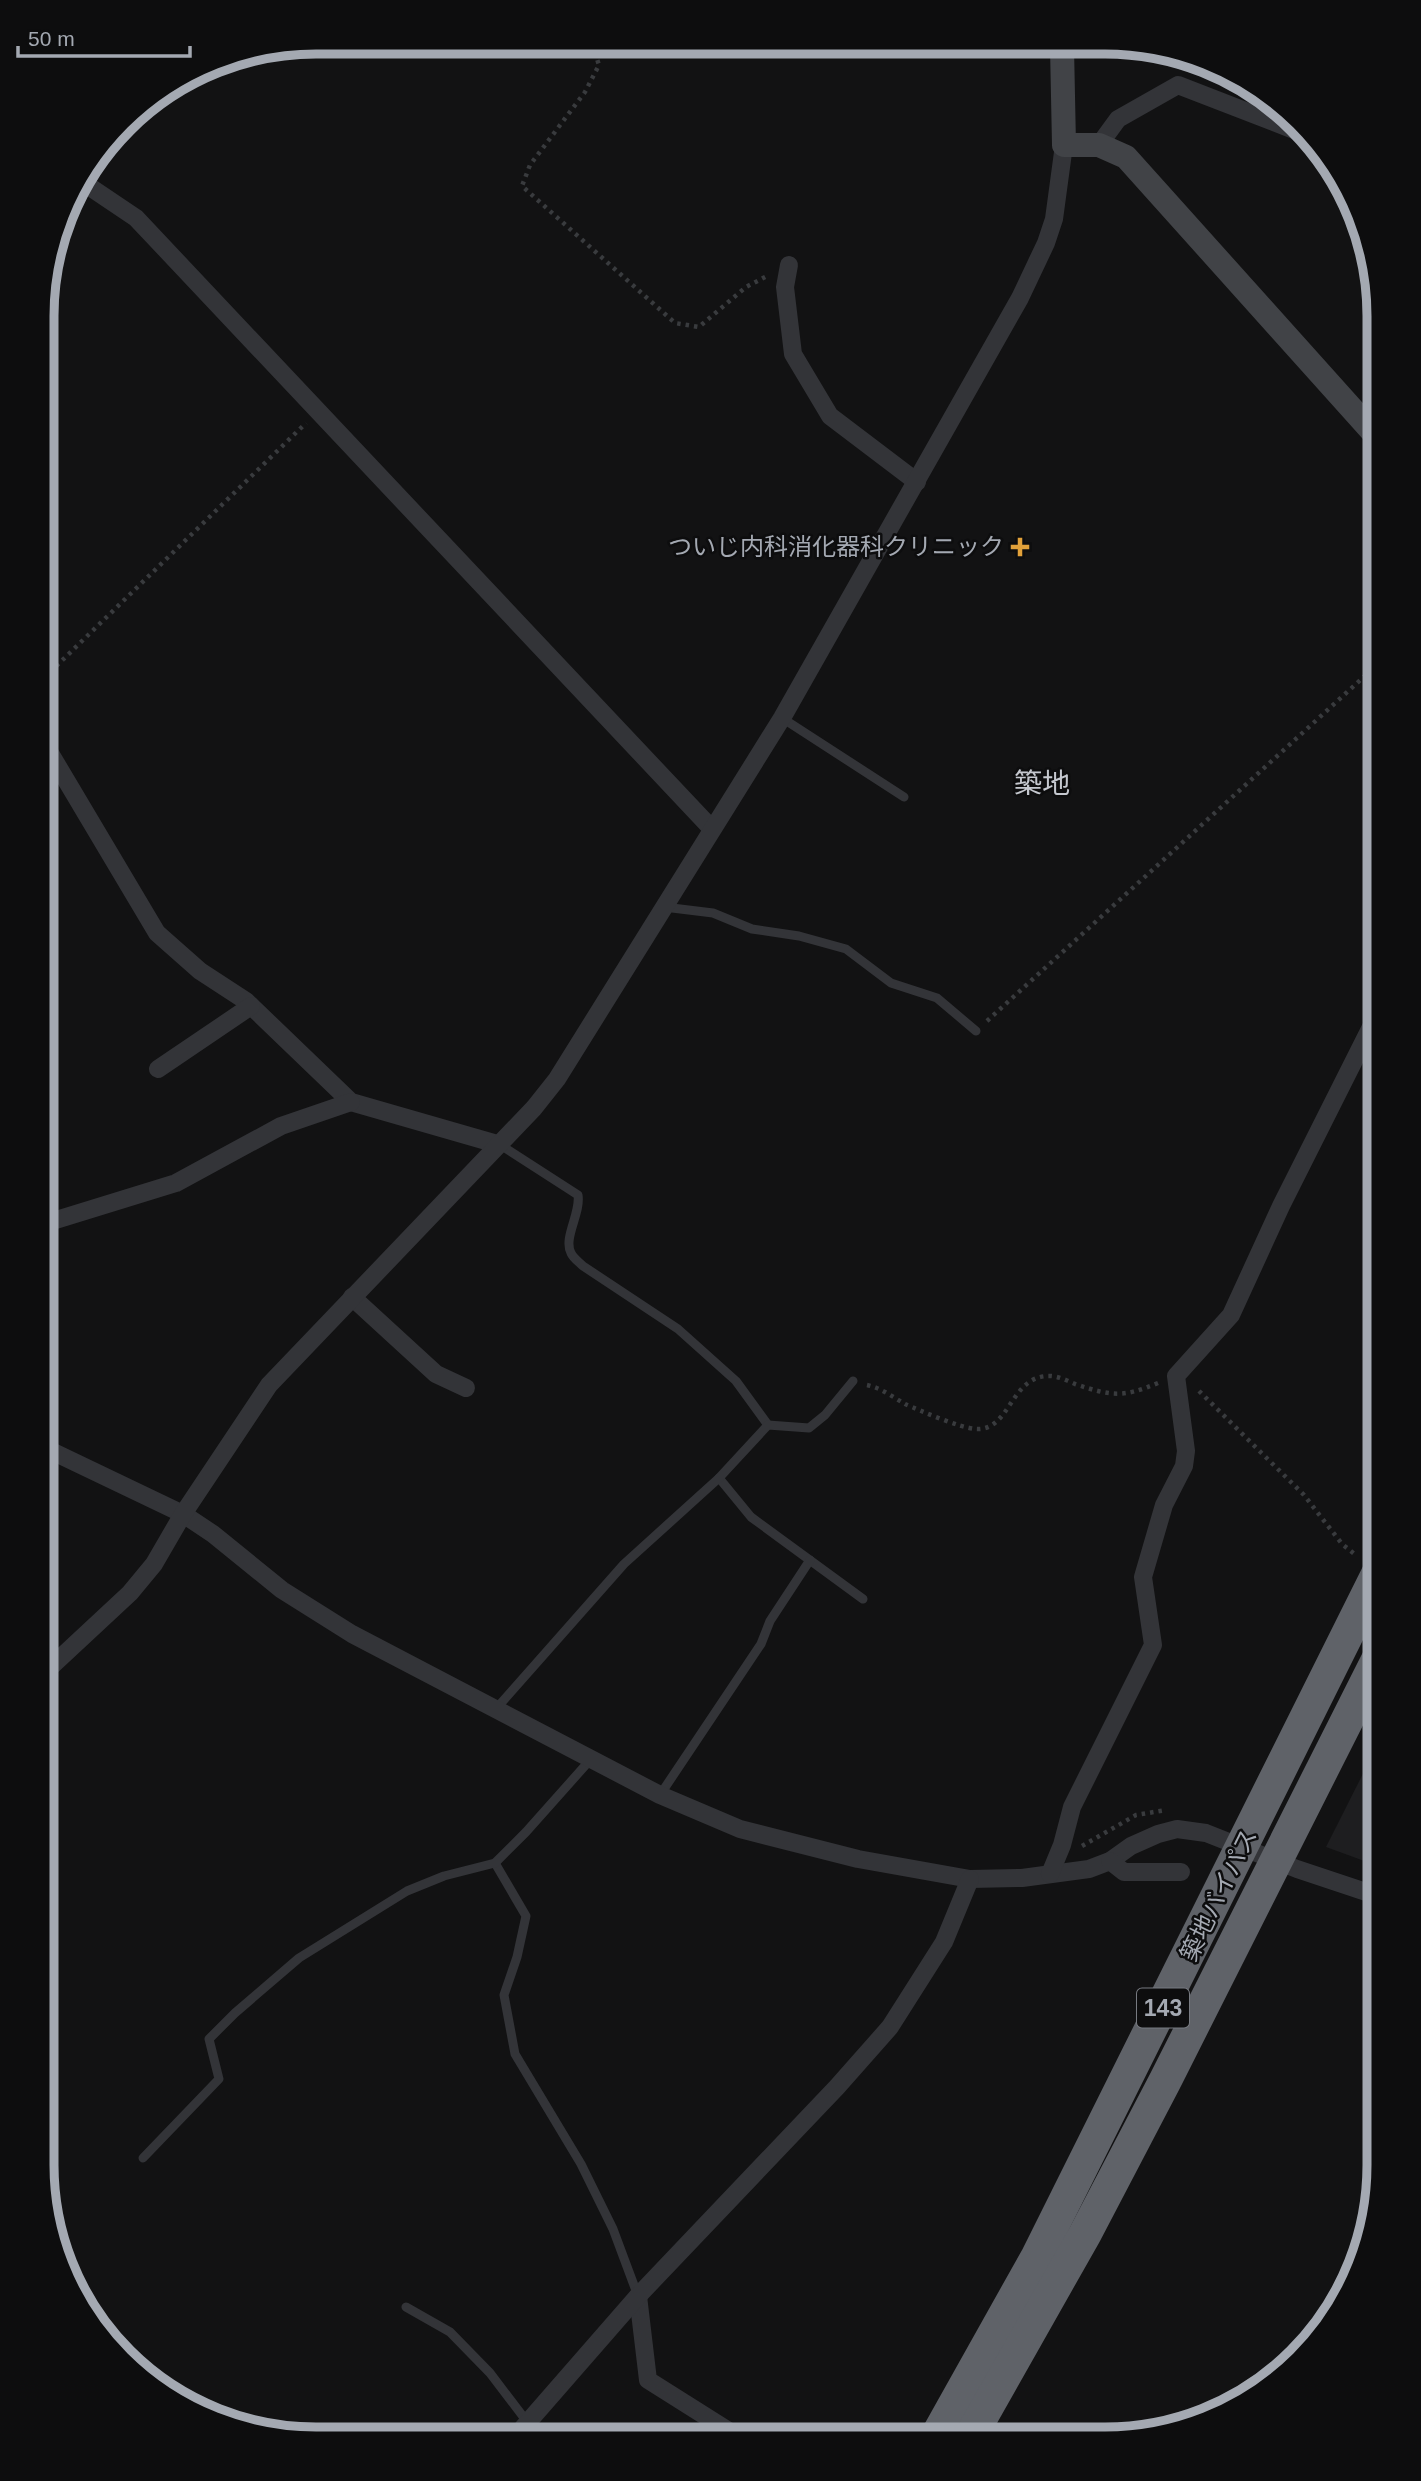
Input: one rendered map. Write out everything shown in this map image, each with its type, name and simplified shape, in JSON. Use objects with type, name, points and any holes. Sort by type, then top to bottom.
[{"type":"highway","name":"築地バイパス","points":[[941,2427],[1037,2257],[1242,1848],[1367,1575]]},
{"type":"highway","name":"築地バイパス","points":[[977,2427],[1085,2234],[1165,2081],[1367,1679]]},
{"type":"street","points":[[54,1664],[130,1593],[154,1564],[183,1514],[269,1385],[534,1108],[557,1079],[782,718],[1020,298],[1046,243],[1054,219],[1064,145],[1062,54]]},
{"type":"street","points":[[1099,145],[1118,119],[1178,85],[1285,127]]},
{"type":"street","points":[[1064,145],[1099,145],[1126,157],[1367,426]]},
{"type":"street","points":[[88,186],[136,218],[712,829]]},
{"type":"street","points":[[789,265],[786,287],[793,354],[830,416],[917,482]]},
{"type":"street","points":[[54,760],[157,933],[200,971],[251,1006],[351,1102],[497,1144]]},
{"type":"street","points":[[158,1069],[251,1006]]},
{"type":"street","points":[[1049,1874],[1062,1845],[1072,1807],[1153,1645],[1143,1577],[1164,1504],[1184,1466],[1186,1451],[1176,1376],[1231,1315],[1281,1206],[1367,1035]]},
{"type":"street","points":[[54,1221],[176,1183],[281,1126],[351,1102]]},
{"type":"street","points":[[352,1297],[436,1374],[466,1388]]},
{"type":"street","points":[[54,1452],[183,1514],[213,1534],[294,1598],[352,1634],[660,1795],[740,1829],[859,1859],[970,1879],[1022,1878],[1089,1869],[1110,1861],[1132,1846],[1158,1834],[1177,1829],[1206,1833],[1367,1892]]},
{"type":"street","points":[[1110,1861],[1124,1872],[1181,1872]]},
{"type":"street","points":[[524,2427],[638,2296],[837,2087],[890,2027],[944,1942],[970,1879]]},
{"type":"street","points":[[638,2296],[648,2380],[723,2427]]},
{"type":"lane","points":[[782,718],[904,797]]},
{"type":"lane","points":[[663,907],[712,913],[752,929],[799,936],[846,949],[891,983],[937,998],[976,1031]]},
{"type":"lane","points":[[497,1144],[579,1195],[580,1206],[569,1245],[571,1254],[583,1266],[678,1329],[736,1381],[768,1425],[809,1428],[825,1415],[853,1381]]},
{"type":"lane","points":[[495,1710],[624,1564],[719,1478],[768,1425]]},
{"type":"lane","points":[[719,1478],[751,1517],[863,1599]]},
{"type":"lane","points":[[660,1795],[761,1644],[770,1621],[810,1560]]},
{"type":"lane","points":[[143,2158],[219,2079],[209,2039],[235,2013],[299,1958],[407,1891],[444,1876],[495,1863],[591,1759]]},
{"type":"lane","points":[[495,1863],[526,1916],[517,1957],[504,1995],[515,2054],[581,2164],[613,2229],[638,2296]]},
{"type":"lane","points":[[406,2307],[450,2332],[490,2373],[528,2423]]},
{"type":"path","points":[[595,54],[599,65],[585,92],[530,165],[522,186],[675,323],[699,327],[746,287],[789,265]]},
{"type":"path","points":[[54,668],[320,411]]},
{"type":"path","points":[[976,1031],[1367,674]]},
{"type":"path","points":[[853,1381],[873,1386],[942,1419],[976,1429],[992,1426],[1000,1419],[1014,1396],[1039,1377],[1052,1375],[1102,1393],[1121,1395],[1176,1376],[1192,1384],[1304,1495],[1342,1545],[1367,1563]]},
{"type":"shaded area","points":[[1367,1766],[1367,1862],[1326,1847]]},
{"type":"place","name":"ついじ内科消化器科クリニック","points":[[1020,547]]},
{"type":"district","name":"築地","points":[[1042,783]]}]
